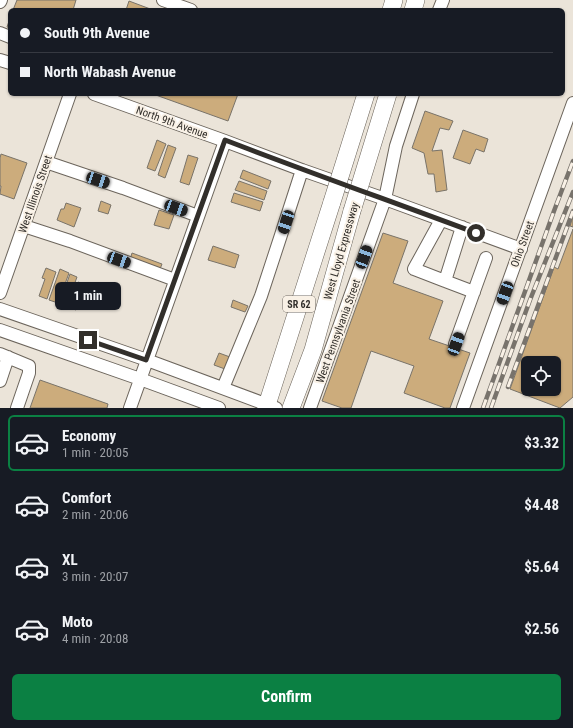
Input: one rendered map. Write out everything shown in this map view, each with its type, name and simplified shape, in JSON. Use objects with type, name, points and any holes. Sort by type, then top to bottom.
[{"type":"highway","name":"West Lloyd Expressway","points":[[270,407],[365,96]]},
{"type":"highway","name":"West Lloyd Expressway","points":[[291,408],[313,350],[352,211],[387,96]]},
{"type":"street","points":[[163,0],[185,8]]},
{"type":"street","name":"West Illinois Street","points":[[0,293],[69,96]]},
{"type":"street","name":"North 9th Avenue","points":[[100,96],[225,140],[302,170],[521,249]]},
{"type":"street","name":"West Pennsylvania Street","points":[[310,408],[385,199],[396,146],[411,96]]},
{"type":"street","name":"Ohio Street","points":[[463,408],[573,104]]},
{"type":"street","points":[[130,408],[225,140]]},
{"type":"street","points":[[46,162],[123,188],[198,216]]},
{"type":"street","points":[[223,388],[261,296],[302,170]]},
{"type":"street","points":[[440,220],[414,269],[474,292]]},
{"type":"street","points":[[24,226],[70,241],[175,280]]},
{"type":"street","points":[[445,281],[462,227]]},
{"type":"street","points":[[456,344],[486,258]]},
{"type":"street","points":[[0,309],[146,360],[270,407]]},
{"type":"street","points":[[0,330],[218,408]]},
{"type":"street","points":[[0,380],[4,356],[29,366],[29,373],[17,408]]},
{"type":"building","points":[[17,0],[76,0],[74,8],[14,8]]},
{"type":"building","points":[[129,1],[148,8],[127,8]]},
{"type":"building","points":[[159,96],[237,96],[228,121]]},
{"type":"building","points":[[425,111],[453,121],[449,130],[440,128],[432,151],[442,150],[447,190],[436,192],[434,174],[428,174],[424,153],[412,148]]},
{"type":"building","points":[[463,130],[488,139],[484,152],[476,149],[470,164],[453,158]]},
{"type":"building","points":[[157,140],[166,144],[155,171],[147,168]]},
{"type":"building","points":[[168,145],[176,148],[165,178],[158,175]]},
{"type":"building","points":[[1,154],[27,163],[14,199],[0,194]]},
{"type":"building","points":[[188,155],[198,158],[189,185],[180,182]]},
{"type":"building","points":[[243,170],[271,181],[268,189],[240,178]]},
{"type":"building","points":[[239,181],[267,191],[264,200],[235,190]]},
{"type":"building","points":[[234,193],[263,202],[260,211],[231,202]]},
{"type":"building","points":[[101,201],[111,205],[108,214],[98,211]]},
{"type":"building","points":[[66,203],[81,208],[74,227],[57,220],[61,209],[64,209]]},
{"type":"building","points":[[159,210],[174,215],[169,229],[154,225]]},
{"type":"building","points":[[573,216],[573,227],[570,226]]},
{"type":"building","points":[[573,229],[573,397],[560,408],[528,396],[561,396],[561,356],[522,356],[554,267],[558,269]]},
{"type":"building","points":[[383,233],[408,241],[393,283],[443,301],[429,339],[470,353],[450,408],[445,408],[404,393],[414,366],[371,351],[351,408],[342,408],[322,401]]},
{"type":"building","points":[[213,246],[239,255],[235,268],[208,260]]},
{"type":"building","points":[[132,253],[162,264],[158,274],[129,263]]},
{"type":"building","points":[[46,268],[56,272],[47,299],[39,296],[45,279],[42,278]]},
{"type":"building","points":[[60,269],[69,273],[58,303],[49,300]]},
{"type":"building","points":[[70,274],[77,277],[66,307],[59,305]]},
{"type":"building","points":[[78,282],[85,285],[76,310],[69,307]]},
{"type":"building","points":[[233,300],[248,306],[245,312],[231,307]]},
{"type":"building","points":[[219,353],[230,357],[225,369],[214,365]]},
{"type":"building","points":[[521,358],[521,393],[510,389]]},
{"type":"building","points":[[40,380],[108,404],[107,408],[30,408]]},
{"type":"railway","points":[[483,408],[573,161]]},
{"type":"railway","points":[[491,408],[530,300],[573,192]]},
{"type":"railway","points":[[508,387],[573,211]]},
{"type":"route","points":[[88,340],[146,360],[225,140],[302,170],[476,233]]}]
